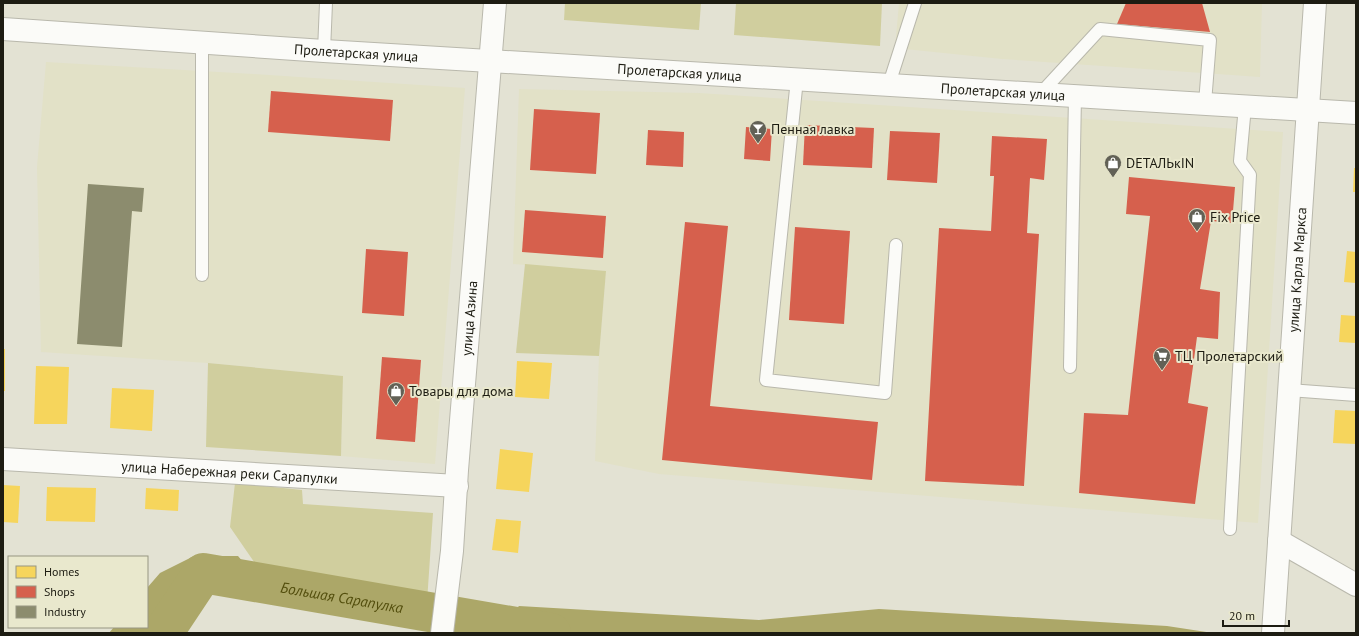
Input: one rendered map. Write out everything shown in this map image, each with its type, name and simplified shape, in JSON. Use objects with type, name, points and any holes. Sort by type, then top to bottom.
[{"type":"street","name":"улица Азина","points":[[442,633],[452,551],[457,470],[495,3]]},
{"type":"street","name":"улица Карла Маркса","points":[[1273,633],[1314,3]]},
{"type":"street","name":"Пролетарская улица","points":[[3,28],[324,51],[1205,103],[1356,114]]},
{"type":"street","name":"улица Набережная реки Сарапулки","points":[[3,459],[457,486]]},
{"type":"street","points":[[1279,541],[1356,585]]},
{"type":"lane","points":[[324,51],[326,3]]},
{"type":"lane","points":[[889,84],[915,3]]},
{"type":"lane","points":[[1041,93],[1100,29],[1210,40],[1205,103]]},
{"type":"lane","points":[[202,43],[202,275]]},
{"type":"lane","points":[[797,79],[766,380],[885,393],[896,245]]},
{"type":"lane","points":[[1070,368],[1075,96]]},
{"type":"lane","points":[[1230,528],[1250,175],[1240,161],[1245,106]]},
{"type":"lane","points":[[1289,390],[1356,395]]},
{"type":"shaded area","points":[[565,3],[701,3],[699,30],[564,20]]},
{"type":"shaded area","points":[[736,3],[882,3],[880,46],[734,35]]},
{"type":"shaded area","points":[[899,3],[1262,3],[1260,77],[1002,59],[895,48]]},
{"type":"shaded area","points":[[46,62],[465,88],[435,464],[341,456],[343,376],[208,363],[41,352],[37,167]]},
{"type":"shaded area","points":[[519,89],[699,93],[1283,132],[1258,523],[659,474],[595,461],[599,356],[606,271],[513,264]]},
{"type":"shaded area","points":[[525,264],[606,271],[599,356],[516,353]]},
{"type":"shaded area","points":[[208,363],[343,376],[341,456],[206,447]]},
{"type":"shaded area","points":[[235,483],[302,490],[303,504],[433,513],[427,602],[263,575],[230,527]]},
{"type":"shaded area","points":[[194,556],[238,556],[255,576],[249,592],[213,584],[185,603],[171,633],[109,633],[113,628],[148,628],[148,587],[160,573]]},
{"type":"shaded area","points":[[519,606],[759,620],[879,609],[1167,626],[1213,633],[492,633]]},
{"type":"building: Homes","points":[[1354,168],[1356,168],[1356,192],[1353,192]]},
{"type":"building: Homes","points":[[1347,251],[1356,252],[1356,283],[1344,282]]},
{"type":"building: Homes","points":[[1341,315],[1356,316],[1356,343],[1339,342]]},
{"type":"building: Homes","points":[[3,349],[5,349],[5,391],[3,391]]},
{"type":"building: Homes","points":[[517,361],[552,363],[549,399],[515,397]]},
{"type":"building: Homes","points":[[36,366],[69,367],[67,424],[34,424]]},
{"type":"building: Homes","points":[[112,388],[154,390],[152,431],[110,428]]},
{"type":"building: Homes","points":[[1335,410],[1356,411],[1356,444],[1333,443]]},
{"type":"building: Homes","points":[[500,449],[533,453],[529,492],[496,489]]},
{"type":"building: Homes","points":[[3,485],[20,486],[18,523],[3,522]]},
{"type":"building: Homes","points":[[47,487],[96,488],[95,522],[46,521]]},
{"type":"building: Homes","points":[[146,488],[179,490],[178,511],[145,509]]},
{"type":"building: Homes","points":[[496,519],[521,521],[518,553],[492,550]]},
{"type":"building: Shops","points":[[1126,3],[1202,3],[1210,32],[1117,24]]},
{"type":"building: Shops","points":[[271,91],[393,100],[390,141],[268,132]]},
{"type":"building: Shops","points":[[534,109],[600,113],[596,174],[530,170]]},
{"type":"building: Shops","points":[[805,125],[874,128],[872,168],[803,165]]},
{"type":"building: Shops","name":"Пенная лавка","points":[[746,127],[772,129],[770,161],[744,159]]},
{"type":"building: Shops","points":[[648,130],[684,132],[683,167],[646,165]]},
{"type":"building: Shops","points":[[890,131],[940,133],[937,183],[887,180]]},
{"type":"building: Shops","points":[[992,136],[1047,139],[1044,180],[1030,178],[1027,233],[1039,234],[1024,486],[925,481],[939,228],[991,231],[994,176],[990,176]]},
{"type":"building: Shops","name":"ТЦ Пролетарский","points":[[1129,177],[1235,187],[1232,223],[1211,221],[1200,289],[1220,292],[1218,339],[1197,337],[1188,403],[1208,407],[1195,504],[1079,493],[1084,413],[1128,415],[1150,216],[1126,214]]},
{"type":"building: Shops","points":[[525,210],[606,216],[603,258],[522,252]]},
{"type":"building: Shops","points":[[685,222],[728,226],[710,406],[878,422],[872,480],[662,460]]},
{"type":"building: Shops","points":[[795,227],[850,231],[844,324],[789,320]]},
{"type":"building: Shops","points":[[366,249],[408,252],[404,316],[362,313]]},
{"type":"building: Shops","points":[[382,357],[421,360],[415,442],[376,439]]},
{"type":"building: Industry","points":[[88,184],[144,188],[142,212],[132,211],[122,347],[77,344]]},
{"type":"waterway","name":"Большая Сарапулка","points":[[163,633],[203,573],[551,633]]},
{"type":"place","name":"Пенная лавка","points":[[758,144]]},
{"type":"place","name":"DЕТАЛЬкIN","points":[[1113,178]]},
{"type":"place","name":"Fix Price","points":[[1197,232]]},
{"type":"place","name":"ТЦ Пролетарский","points":[[1162,371]]},
{"type":"place","name":"Товары для дома","points":[[396,406]]}]
